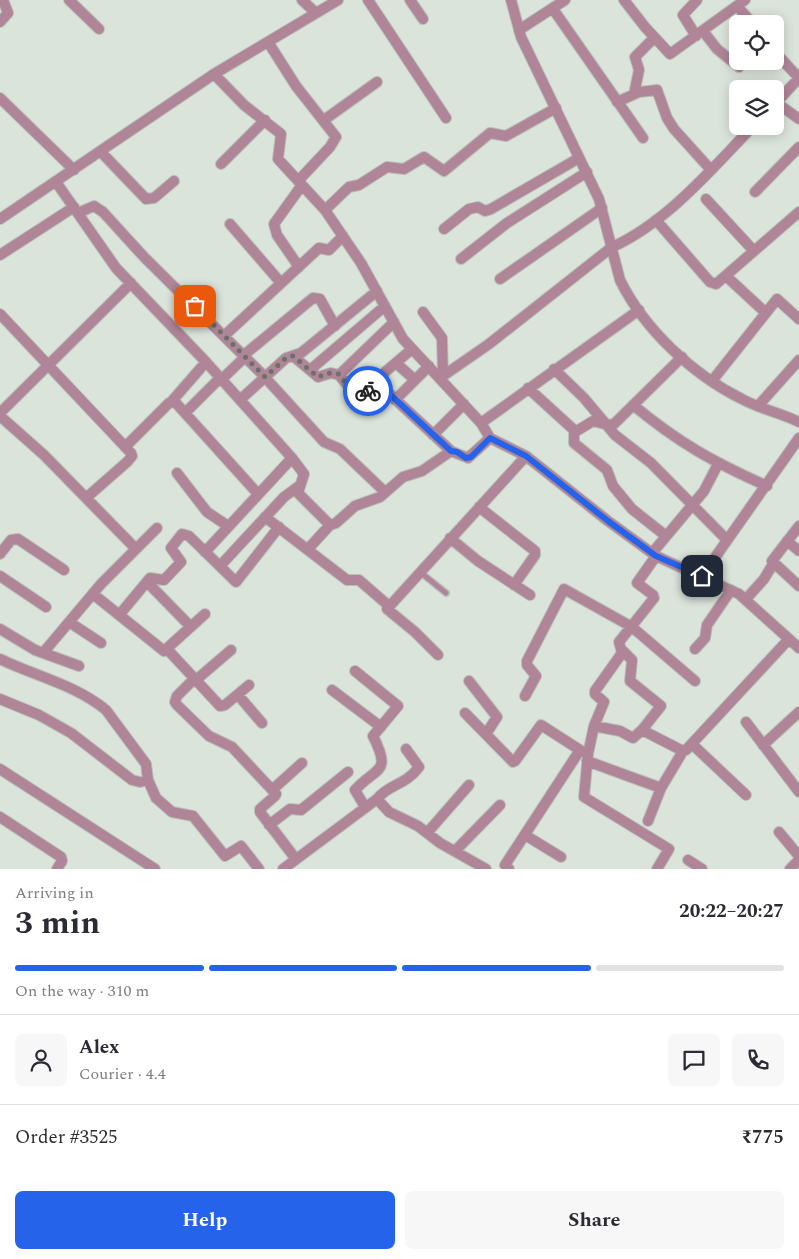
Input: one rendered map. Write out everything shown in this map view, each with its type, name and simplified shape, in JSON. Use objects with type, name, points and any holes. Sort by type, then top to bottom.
[{"type":"street","points":[[0,22],[8,13],[3,0]]},
{"type":"street","points":[[69,0],[99,28]]},
{"type":"street","points":[[302,0],[316,14]]},
{"type":"street","points":[[0,219],[214,74],[338,0]]},
{"type":"street","points":[[368,0],[446,118]]},
{"type":"street","points":[[410,0],[423,19]]},
{"type":"street","points":[[511,0],[518,30],[602,208],[620,280],[639,310],[682,357],[712,381],[742,400],[799,422]]},
{"type":"street","points":[[518,30],[565,0]]},
{"type":"street","points":[[624,0],[654,38],[670,54],[741,3],[748,15]]},
{"type":"street","points":[[696,0],[683,15],[699,34],[729,59]]},
{"type":"street","points":[[553,9],[616,102],[643,138]]},
{"type":"street","points":[[634,94],[639,70],[636,57],[654,38]]},
{"type":"street","points":[[268,42],[296,86],[334,133],[336,140],[300,183],[274,224],[278,235],[299,266]]},
{"type":"street","points":[[784,62],[799,78],[784,94]]},
{"type":"street","points":[[214,74],[244,105],[281,134],[278,159],[324,210],[343,236],[362,263],[394,322],[412,349],[442,377],[481,423],[490,438],[526,456],[608,521],[654,554],[746,599],[799,648]]},
{"type":"street","points":[[324,120],[378,82]]},
{"type":"street","points":[[616,102],[634,94],[657,90],[667,118],[711,170]]},
{"type":"street","points":[[0,98],[74,170]]},
{"type":"street","points":[[324,210],[349,187],[359,185],[387,167],[404,169],[424,157],[444,171],[490,133],[506,136],[556,108]]},
{"type":"street","points":[[784,108],[799,119]]},
{"type":"street","points":[[221,164],[265,120]]},
{"type":"street","points":[[442,377],[489,344],[612,247],[626,241],[656,220],[711,170],[745,135]]},
{"type":"street","points":[[755,192],[799,147]]},
{"type":"street","points":[[101,152],[146,199],[154,198],[174,181]]},
{"type":"street","points":[[444,230],[468,209],[478,207],[484,211],[491,210],[579,158]]},
{"type":"street","points":[[461,259],[507,224],[586,172]]},
{"type":"street","points":[[56,182],[116,268],[241,399],[292,458],[304,474],[299,486],[300,496],[330,526]]},
{"type":"street","points":[[706,199],[753,250]]},
{"type":"street","points":[[0,255],[76,210],[97,207],[245,356],[324,442],[340,449],[385,492]]},
{"type":"street","points":[[500,279],[602,208]]},
{"type":"street","points":[[656,220],[710,282],[716,284],[799,212]]},
{"type":"street","points":[[230,224],[281,283]]},
{"type":"street","points":[[224,336],[319,248],[329,250],[343,236]]},
{"type":"street","points":[[726,276],[766,313]]},
{"type":"street","points":[[131,283],[0,414],[44,455],[136,549]]},
{"type":"street","points":[[241,399],[286,358],[301,353],[377,291]]},
{"type":"street","points":[[186,412],[245,356],[313,298],[320,300],[335,326]]},
{"type":"street","points":[[712,381],[778,299],[799,319]]},
{"type":"street","points":[[310,370],[385,306]]},
{"type":"street","points":[[481,423],[639,310]]},
{"type":"street","points":[[423,312],[442,338],[442,377]]},
{"type":"street","points":[[0,314],[131,453],[131,458],[86,498]]},
{"type":"street","points":[[339,374],[394,322]]},
{"type":"street","points":[[293,356],[321,377],[330,373],[339,374],[356,395],[378,386],[383,375],[412,349]]},
{"type":"street","points":[[666,536],[632,509],[613,486],[607,470],[573,442],[575,432],[592,421],[608,425],[614,424],[682,357]]},
{"type":"street","points":[[758,406],[799,360]]},
{"type":"street","points":[[125,447],[172,401],[206,362]]},
{"type":"street","points":[[396,363],[416,380]]},
{"type":"street","points":[[396,400],[430,366]]},
{"type":"street","points":[[554,369],[615,434],[651,463],[727,540]]},
{"type":"street","points":[[378,386],[396,400],[451,451],[468,458],[490,438]]},
{"type":"street","points":[[528,388],[575,432]]},
{"type":"street","points":[[172,401],[186,412],[258,494]]},
{"type":"street","points":[[433,435],[464,404]]},
{"type":"street","points":[[633,405],[692,449],[718,464],[767,486]]},
{"type":"street","points":[[702,576],[799,438]]},
{"type":"street","points":[[308,549],[330,526],[355,506],[377,498],[403,476],[422,471],[451,451]]},
{"type":"street","points":[[438,656],[410,628],[388,612],[389,606],[526,456]]},
{"type":"street","points":[[205,552],[292,458]]},
{"type":"street","points":[[594,726],[620,731],[633,738],[642,730],[661,706],[630,681],[632,660],[623,651],[619,642],[654,598],[654,595],[637,583],[666,536],[694,506],[718,464]]},
{"type":"street","points":[[177,473],[207,512],[228,526]]},
{"type":"street","points":[[220,566],[284,497],[299,486]]},
{"type":"street","points":[[479,507],[535,551],[535,555],[514,584]]},
{"type":"street","points":[[265,517],[347,580],[356,579],[362,582],[389,606]]},
{"type":"street","points":[[746,599],[764,579],[773,564],[773,559],[799,526]]},
{"type":"street","points":[[120,614],[153,577],[164,580],[180,564],[180,560],[171,548],[182,534],[189,536],[237,582],[279,527]]},
{"type":"street","points":[[43,653],[93,594],[157,528]]},
{"type":"street","points":[[450,538],[478,561],[530,595]]},
{"type":"street","points":[[0,554],[11,540],[18,539],[64,570]]},
{"type":"street","points":[[787,541],[799,551]]},
{"type":"street","points":[[773,564],[799,586]]},
{"type":"street","points":[[0,576],[46,607]]},
{"type":"street","points":[[147,582],[191,626]]},
{"type":"street","points":[[525,696],[536,676],[527,665],[527,661],[563,590],[632,627],[695,681]]},
{"type":"street","points":[[695,649],[705,638],[707,625],[730,590]]},
{"type":"street","points":[[93,594],[164,651],[205,614]]},
{"type":"street","points":[[69,622],[101,644]]},
{"type":"street","points":[[0,629],[23,644],[79,666]]},
{"type":"street","points":[[648,821],[661,788],[683,751],[692,744],[789,638]]},
{"type":"street","points":[[167,649],[220,706],[225,705],[249,685]]},
{"type":"street","points":[[231,650],[195,680],[178,696],[175,702],[209,736],[232,747],[276,795],[260,810],[269,825],[295,858]]},
{"type":"street","points":[[623,651],[595,691],[595,694],[604,702],[585,755],[584,797],[669,849],[656,869]]},
{"type":"street","points":[[0,659],[26,672],[73,689],[99,704],[106,710],[142,758],[147,770],[148,780],[162,804],[172,812],[193,816],[223,855],[227,856],[241,846],[259,869]]},
{"type":"street","points":[[356,671],[398,706],[373,736],[382,753],[379,770],[355,790],[365,807]]},
{"type":"street","points":[[469,681],[497,717],[486,734]]},
{"type":"street","points":[[332,690],[380,727]]},
{"type":"street","points":[[238,695],[262,723]]},
{"type":"street","points":[[0,699],[39,715],[71,733],[132,780],[140,782],[148,780]]},
{"type":"street","points":[[763,745],[799,712]]},
{"type":"street","points":[[465,713],[514,762],[541,725],[585,755],[661,788]]},
{"type":"street","points":[[746,722],[798,789]]},
{"type":"street","points":[[642,730],[683,751]]},
{"type":"street","points":[[692,744],[746,795]]},
{"type":"street","points":[[282,869],[377,799],[385,790],[404,782],[418,769],[418,765],[406,749]]},
{"type":"street","points":[[505,868],[525,835],[585,755]]},
{"type":"street","points":[[272,790],[302,763]]},
{"type":"street","points":[[0,770],[155,869]]},
{"type":"street","points":[[269,825],[290,809],[301,810],[348,772]]},
{"type":"street","points":[[427,833],[469,785]]},
{"type":"street","points":[[377,799],[389,812],[486,869]]},
{"type":"street","points":[[454,851],[500,805]]},
{"type":"street","points":[[2,822],[60,857],[62,861],[57,869]]},
{"type":"street","points":[[779,832],[799,856]]},
{"type":"street","points":[[525,835],[561,857]]},
{"type":"street","points":[[688,860],[700,868]]},
{"type":"street","points":[[790,869],[799,860]]},
{"type":"lane","points":[[420,571],[446,593]]},
{"type":"way so far","points":[[195,306],[265,377],[286,358],[293,356],[318,377],[330,373],[339,374],[356,395],[368,391]]},
{"type":"route","points":[[368,391],[375,386],[382,387],[451,451],[457,452],[466,458],[471,457],[490,438],[526,456],[608,521],[656,556],[702,576]]}]
